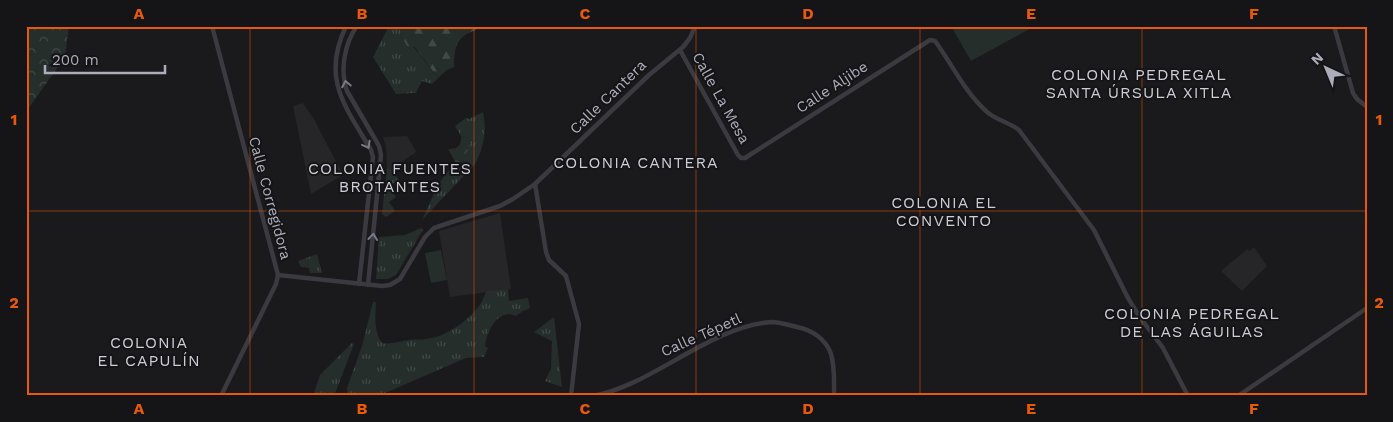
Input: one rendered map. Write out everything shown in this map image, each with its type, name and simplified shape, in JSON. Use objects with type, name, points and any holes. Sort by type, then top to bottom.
[{"type":"street","name":"Calle Corregidora","points":[[212,26],[278,275],[276,284],[221,396]]},
{"type":"street","points":[[346,26],[336,54],[336,79],[341,100],[373,156],[359,284]]},
{"type":"street","points":[[357,26],[347,45],[344,62],[347,92],[379,146],[381,155],[368,285]]},
{"type":"street","name":"Calle Cantera","points":[[278,275],[368,285],[390,285],[400,279],[425,237],[434,228],[500,206],[513,200],[535,184],[649,75],[680,50],[690,38],[695,26]]},
{"type":"street","points":[[1334,26],[1353,93],[1356,99],[1367,107]]},
{"type":"street","name":"Calle Aljibe","points":[[741,158],[745,158],[930,40],[937,42],[959,80],[979,104],[988,113],[1019,130],[1094,230],[1128,298],[1163,348],[1188,396]]},
{"type":"street","name":"Calle La Mesa","points":[[680,50],[741,158]]},
{"type":"street","points":[[535,184],[546,252],[549,260],[566,276],[579,324],[571,396]]},
{"type":"street","points":[[369,198],[377,199]]},
{"type":"street","points":[[1238,396],[1367,308]]},
{"type":"street","name":"Calle Tépetl","points":[[593,396],[605,394],[624,386],[726,334],[773,322],[807,329],[825,344],[830,354],[833,368],[834,396]]},
{"type":"shaded area","points":[[303,103],[315,121],[343,175],[311,194],[293,106]]},
{"type":"shaded area","points":[[407,136],[416,151],[415,153],[391,169],[387,167],[386,147],[383,137]]},
{"type":"shaded area","points":[[500,213],[511,289],[450,297],[439,231]]},
{"type":"shaded area","points":[[1254,247],[1267,266],[1242,291],[1221,271],[1247,249],[1250,251]]},
{"type":"green space","points":[[26,26],[69,26],[65,57],[26,112]]},
{"type":"green space","points":[[389,26],[400,26],[402,38],[409,49],[413,46],[438,78],[432,84],[422,81],[416,93],[396,94],[373,57]]},
{"type":"green space","points":[[400,26],[485,26],[469,33],[460,40],[455,50],[454,67],[438,78],[414,46],[409,49],[402,38]]},
{"type":"green space","points":[[951,26],[1035,26],[971,61]]},
{"type":"green space","points":[[483,112],[484,139],[475,164],[422,220],[438,185],[449,170],[463,162],[470,138],[461,136],[455,126],[466,118],[469,119]]},
{"type":"green space","points":[[461,136],[470,138],[467,156],[462,162],[456,163],[448,149],[458,146],[461,142]]},
{"type":"green space","points":[[387,167],[391,169],[399,180],[389,186],[396,197],[389,202],[395,211],[386,217],[382,214]]},
{"type":"green space","points":[[421,228],[423,230],[396,275],[388,279],[376,279],[379,237],[405,235]]},
{"type":"green space","points":[[441,250],[447,280],[431,283],[425,253]]},
{"type":"green space","points":[[317,254],[322,273],[310,273],[309,268],[301,267],[298,261]]},
{"type":"green space","points":[[508,289],[509,301],[528,298],[530,308],[516,316],[504,315],[494,322],[486,340],[485,346],[488,348],[484,357],[466,358],[378,396],[348,396],[347,388],[362,346],[373,302],[376,302],[375,318],[379,339],[382,343],[389,344],[440,336],[465,321],[479,306],[486,291]]},
{"type":"green space","points":[[554,317],[562,387],[545,381],[551,369],[552,341],[534,332]]},
{"type":"green space","points":[[352,343],[354,344],[334,396],[313,396],[320,375]]},
{"type":"district","name":"COLONIA PEDREGAL SANTA ÚRSULA XITLA","points":[[1139,83]]},
{"type":"district","name":"COLONIA CANTERA","points":[[636,162]]},
{"type":"district","name":"COLONIA FUENTES BROTANTES","points":[[390,177]]},
{"type":"district","name":"COLONIA EL CONVENTO","points":[[944,211]]},
{"type":"district","name":"COLONIA PEDREGAL DE LAS ÁGUILAS","points":[[1192,322]]},
{"type":"district","name":"COLONIA EL CAPULÍN","points":[[149,351]]}]
